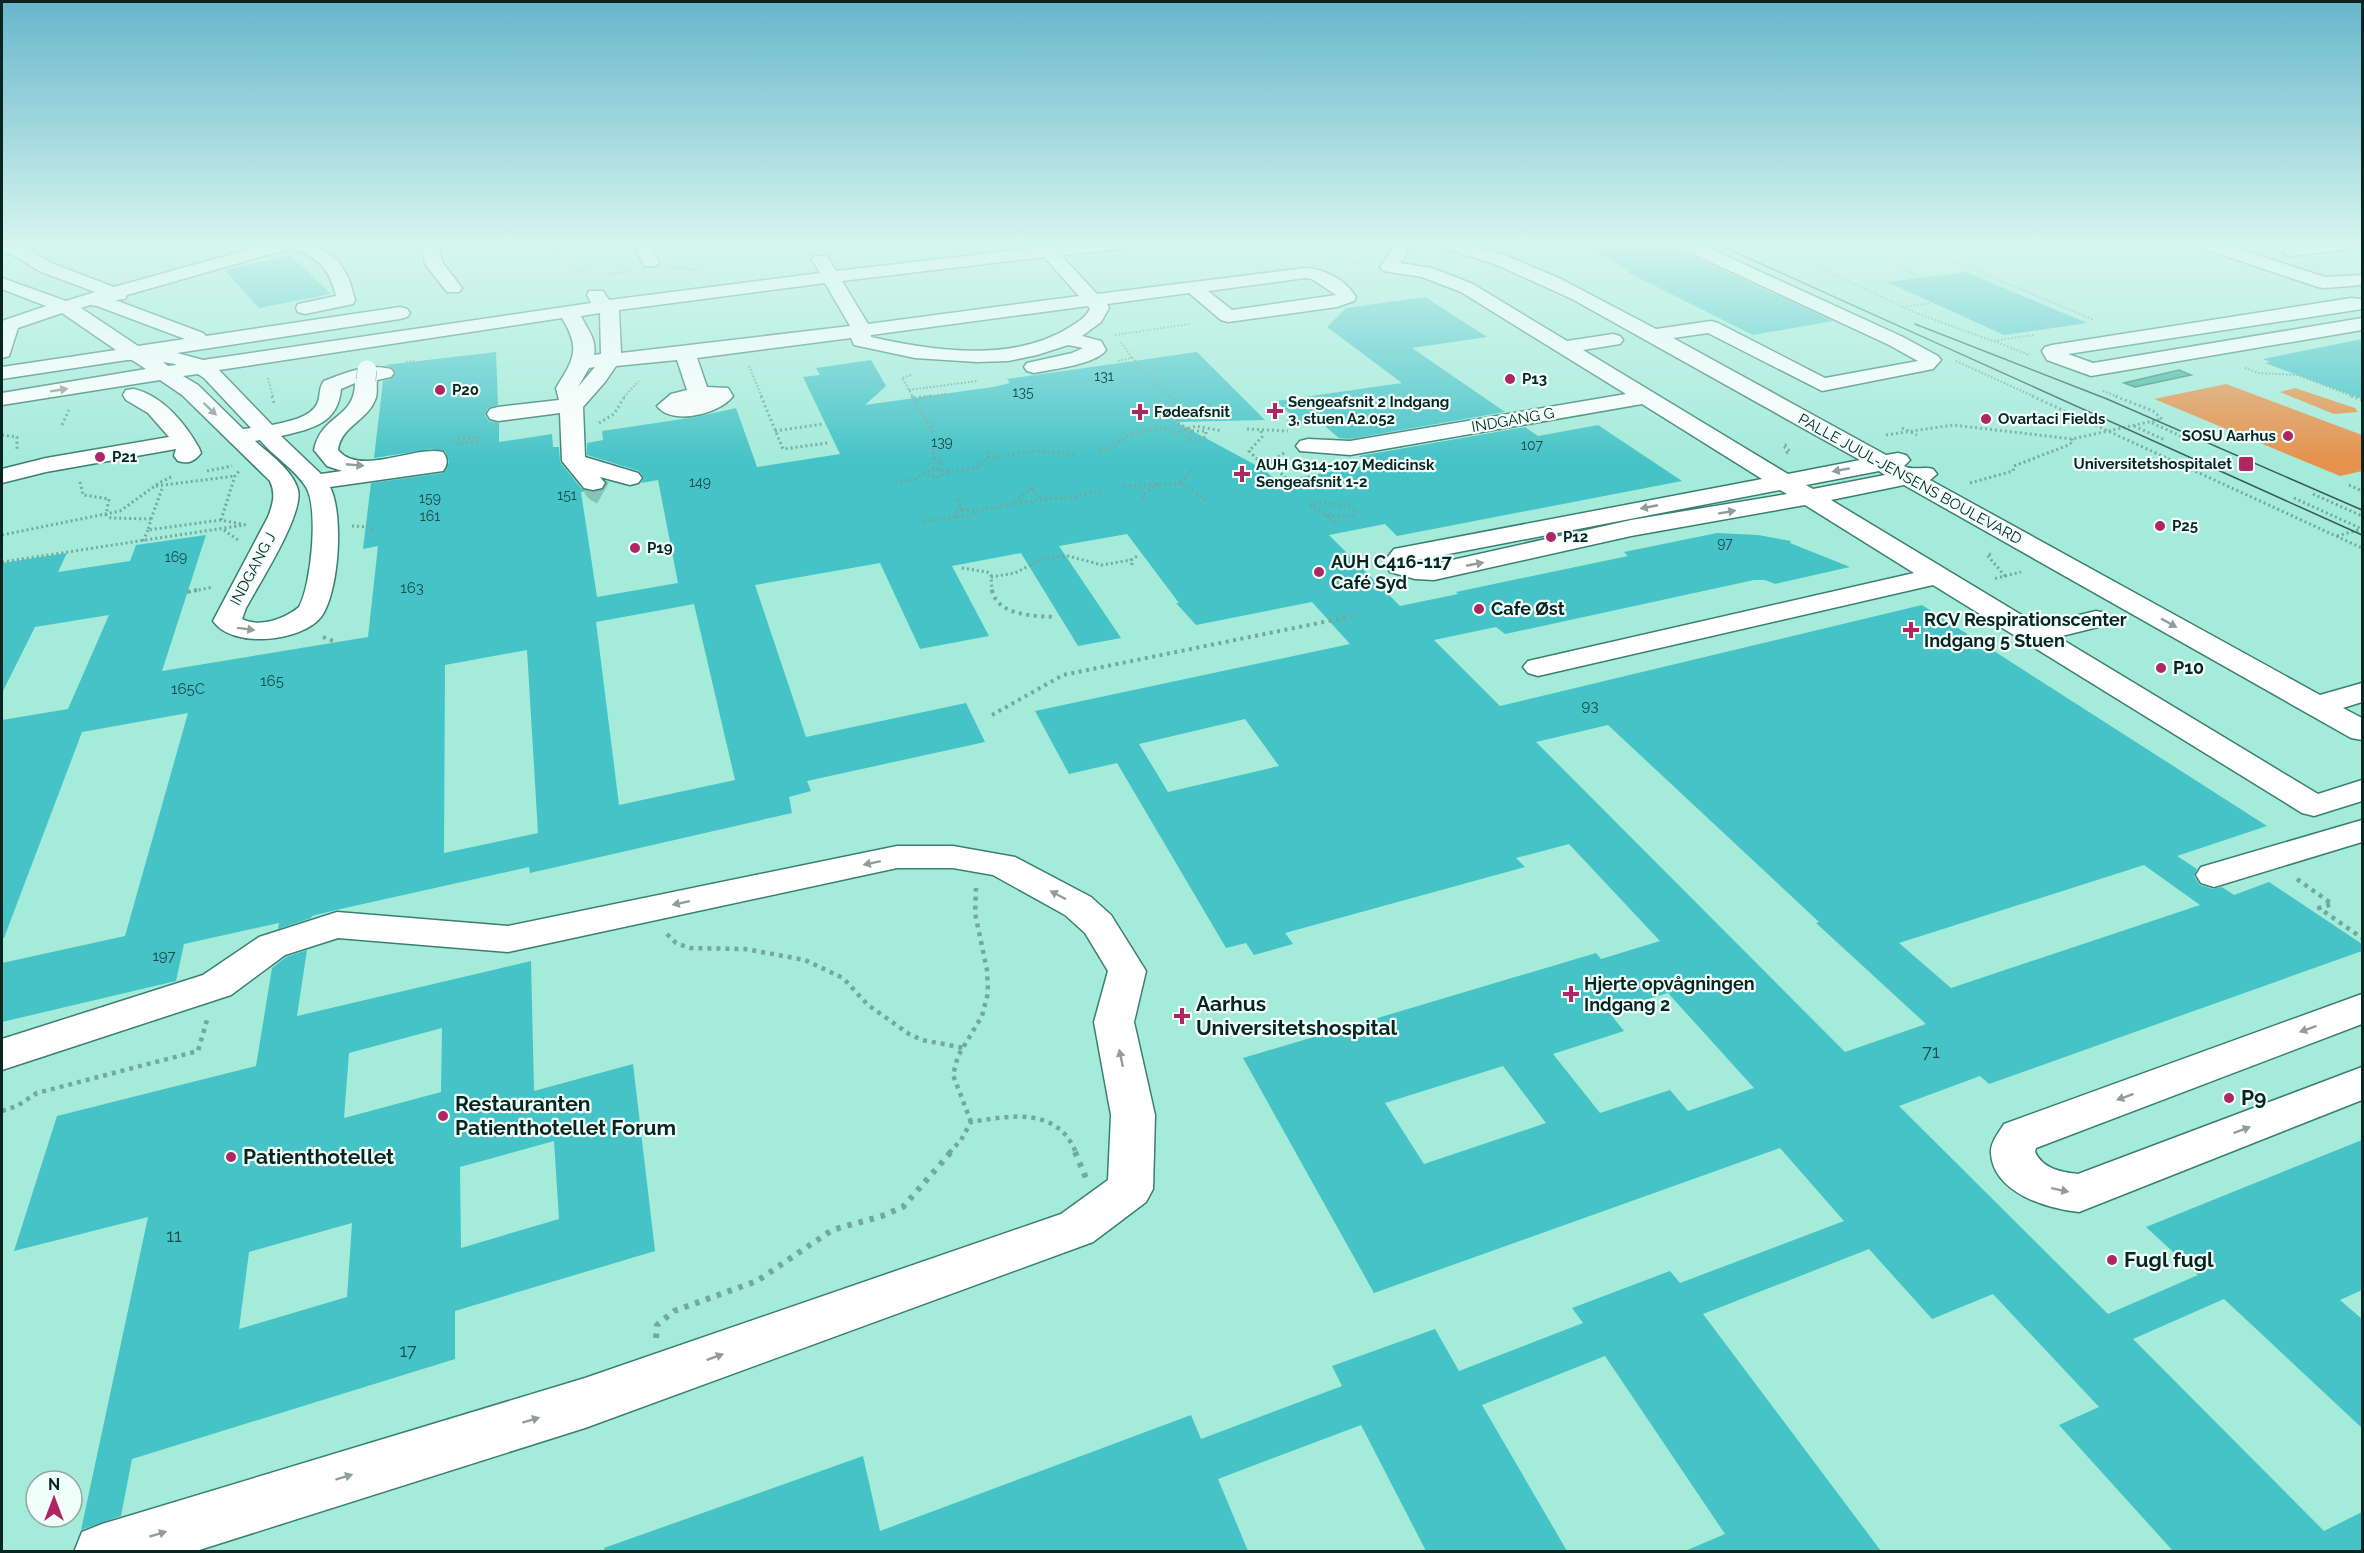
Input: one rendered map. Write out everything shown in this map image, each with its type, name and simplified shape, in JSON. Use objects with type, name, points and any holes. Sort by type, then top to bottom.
[{"type":"street","points":[[2,352],[9,325],[26,316]]},
{"type":"street","points":[[114,316],[178,355]]},
{"type":"street","points":[[118,316],[178,355]]},
{"type":"street","points":[[165,316],[170,320],[178,355]]},
{"type":"street","points":[[2,386],[71,369],[178,355],[391,316]]},
{"type":"street","points":[[316,482],[435,466],[435,458],[372,466],[352,466],[336,463],[326,450],[328,435],[351,415],[364,399],[372,374],[365,358],[353,352],[350,344],[352,336],[376,326],[438,316]]},
{"type":"street","points":[[2,373],[178,355],[284,353],[540,316]]},
{"type":"street","points":[[572,316],[582,334],[585,349],[582,362],[567,388],[572,419],[574,461],[598,488],[623,492],[631,482],[574,461]]},
{"type":"street","points":[[572,419],[610,361],[612,347],[609,316]]},
{"type":"street","points":[[854,316],[862,330],[861,341],[931,362],[954,374],[1012,371],[1078,358],[1096,350],[1094,345],[1066,338]]},
{"type":"street","points":[[923,316],[927,322]]},
{"type":"street","points":[[582,362],[688,360],[740,346],[966,316]]},
{"type":"street","points":[[862,330],[894,332],[1039,316]]},
{"type":"street","points":[[931,362],[1008,353],[1043,346],[1066,338],[1096,316]]},
{"type":"street","points":[[1513,316],[2314,806],[2362,790]]},
{"type":"street","name":"PALLE JUUL-JENSENS BOULEVARD","points":[[1625,316],[1862,440],[1902,468]]},
{"type":"street","name":"PALLE JUUL-JENSENS BOULEVARD","points":[[1631,316],[1902,468],[2346,701],[2362,731]]},
{"type":"street","points":[[1661,334],[1711,327],[1822,385],[1914,368],[1926,365],[1931,360],[1896,340],[1845,316]]},
{"type":"street","points":[[2272,316],[2052,351],[2054,356],[2091,370],[2362,324]]},
{"type":"street","points":[[1565,347],[1613,340]]},
{"type":"street","points":[[2,399],[178,355]]},
{"type":"street","name":"INDGANG J","points":[[178,355],[237,376],[262,428],[316,482],[326,514],[317,601],[310,612],[298,621],[275,630],[253,631],[234,628],[227,621],[231,609],[277,524],[285,505],[287,492],[280,478],[190,390],[178,355]]},
{"type":"street","points":[[688,360],[699,393]]},
{"type":"street","points":[[237,437],[262,428],[302,423],[316,417],[325,410],[329,403],[331,386],[341,380],[372,374]]},
{"type":"street","points":[[134,395],[151,403],[189,448],[189,453],[178,460],[164,462]]},
{"type":"street","name":"INDGANG G","points":[[1308,446],[1350,448],[1647,397]]},
{"type":"street","points":[[498,414],[572,419]]},
{"type":"street","points":[[285,453],[315,447],[325,431],[351,415]]},
{"type":"street","points":[[2,471],[184,441]]},
{"type":"street","points":[[2,476],[46,465]]},
{"type":"street","points":[[1902,468],[1809,496],[1631,528],[1524,554],[1434,572],[1406,569],[1399,566],[1397,562],[1403,555],[1411,553],[1781,481],[1902,468]]},
{"type":"street","points":[[1538,667],[1939,576]]},
{"type":"street","points":[[2035,634],[2096,619]]},
{"type":"street","points":[[2214,875],[2362,831]]},
{"type":"street","points":[[2,1054],[218,985],[272,946],[337,925],[508,939],[897,857],[953,857],[1002,865],[1078,906],[1098,924],[1127,971],[1114,1022],[1133,1116],[1130,1189],[1077,1228],[585,1403],[102,1551]]},
{"type":"street","points":[[2362,1009],[2020,1136],[2014,1143],[2012,1152],[2021,1171],[2034,1180],[2050,1188],[2079,1193],[2362,1083]]},
{"type":"path","points":[[1928,316],[1994,341],[2050,332],[2032,324]]},
{"type":"path","points":[[2085,316],[2136,338]]},
{"type":"path","points":[[1132,358],[1125,346],[1114,335],[1189,324]]},
{"type":"path","points":[[740,346],[783,449],[828,443]]},
{"type":"path","points":[[1948,358],[2362,548]]},
{"type":"path","points":[[572,419],[609,419],[616,414],[628,390],[643,379],[688,360]]},
{"type":"path","points":[[931,362],[902,378],[935,435]]},
{"type":"path","points":[[2239,365],[2259,373],[2297,375],[2362,400]]},
{"type":"path","points":[[1862,440],[1938,425],[2072,439],[2162,419],[2159,415],[2082,382],[2091,370]]},
{"type":"path","points":[[914,398],[946,394]]},
{"type":"path","points":[[1170,410],[1179,415],[1176,422],[1192,431],[1222,431]]},
{"type":"path","points":[[572,419],[596,419],[603,414]]},
{"type":"path","points":[[1246,429],[1260,431],[1300,429],[1288,419]]},
{"type":"path","points":[[2152,423],[2183,437]]},
{"type":"path","points":[[775,431],[824,424]]},
{"type":"path","points":[[1100,450],[1112,447],[1127,436],[1138,432],[1161,428],[1174,433],[1196,426],[1208,430]]},
{"type":"path","points":[[2134,426],[2166,440]]},
{"type":"path","points":[[1902,428],[1917,435]]},
{"type":"path","points":[[1192,431],[1186,437],[1194,442],[1206,436],[1208,430]]},
{"type":"path","points":[[1260,431],[1262,437],[1249,451],[1257,459],[1272,461]]},
{"type":"path","points":[[2,435],[17,437],[16,449],[38,453],[40,461],[58,468],[58,477],[80,482],[83,495],[109,499],[106,515],[111,519],[151,519]]},
{"type":"path","points":[[1994,475],[2013,471],[2014,466],[2024,460],[2064,447],[2073,442],[2072,439]]},
{"type":"path","points":[[933,448],[934,458],[941,460],[942,468]]},
{"type":"path","points":[[895,483],[927,475],[939,477],[947,472],[968,471],[983,464],[988,458],[989,450]]},
{"type":"path","points":[[988,458],[1035,451],[1075,454]]},
{"type":"path","points":[[221,520],[235,476],[244,468]]},
{"type":"path","points":[[927,475],[926,472],[930,470],[942,468],[947,472]]},
{"type":"path","points":[[1181,483],[1194,468]]},
{"type":"path","points":[[155,486],[235,476]]},
{"type":"path","points":[[1124,486],[1141,482],[1181,483],[1209,502]]},
{"type":"path","points":[[1143,499],[1145,493],[1160,483]]},
{"type":"path","points":[[2349,485],[2362,491]]},
{"type":"path","points":[[143,542],[163,486]]},
{"type":"path","points":[[1014,503],[1032,488],[1042,499]]},
{"type":"path","points":[[957,516],[956,513],[962,509],[976,511],[1042,499],[1070,498],[1105,490]]},
{"type":"path","points":[[2313,494],[2362,516]]},
{"type":"path","points":[[2294,498],[2362,529]]},
{"type":"path","points":[[957,500],[962,509]]},
{"type":"path","points":[[1325,515],[1354,516],[1357,511],[1336,503],[1324,502],[1311,505],[1314,510],[1336,524]]},
{"type":"path","points":[[924,522],[957,516],[967,517],[976,514],[976,511]]},
{"type":"path","points":[[148,530],[221,520],[245,525],[277,524]]},
{"type":"path","points":[[2,562],[245,525],[277,524]]},
{"type":"path","points":[[2336,536],[2362,529]]},
{"type":"path","points":[[991,577],[1014,573],[1040,560],[1053,557],[1068,556],[1102,565],[1132,562],[1139,555]]},
{"type":"path","points":[[962,568],[987,572],[991,577],[992,593],[996,601],[1023,614],[1056,617]]},
{"type":"path","points":[[187,592],[216,586]]},
{"type":"path","points":[[992,715],[1063,675],[1353,616]]},
{"type":"path","points":[[323,636],[336,642]]},
{"type":"path","points":[[2267,860],[2332,904],[2319,908],[2362,938]]},
{"type":"path","points":[[658,1378],[657,1325],[674,1311],[757,1281],[832,1230],[882,1216],[903,1206],[961,1140],[970,1122],[953,1076],[954,1064],[977,1028],[986,1003],[987,963],[976,931],[975,894],[976,885],[991,863]]},
{"type":"path","points":[[647,910],[652,921],[676,943],[690,948],[745,949],[805,960],[843,978],[868,1005],[909,1034],[922,1040],[964,1048]]},
{"type":"path","points":[[2,1111],[17,1106],[37,1093],[198,1051],[218,985]]},
{"type":"path","points":[[970,1122],[1015,1118],[1053,1122],[1064,1130],[1071,1142],[1078,1164],[1088,1181],[1113,1202]]},
{"type":"shaded area","points":[[2179,370],[2191,375],[2135,387],[2124,383]]},
{"type":"shaded area","points":[[2226,384],[2362,435],[2362,471],[2340,476],[2154,399]]},
{"type":"shaded area","points":[[2295,388],[2355,408],[2358,412],[2334,414],[2280,392]]},
{"type":"building","points":[[1338,316],[1455,316],[1487,337],[1412,348],[1505,412],[1350,439],[1339,438],[1319,421],[1301,424],[1276,401],[1402,383],[1327,327]]},
{"type":"building","points":[[1716,316],[1823,316],[1833,321],[1753,335]]},
{"type":"building","points":[[1963,316],[2072,316],[2087,323],[2004,335]]},
{"type":"building","points":[[2362,339],[2362,399],[2265,363],[2270,362],[2263,359]]},
{"type":"building","points":[[496,352],[498,405],[488,408],[485,415],[489,421],[499,423],[499,442],[552,434],[553,447],[559,447],[560,462],[582,489],[588,491],[581,492],[597,597],[678,583],[658,480],[641,483],[644,478],[639,471],[587,455],[587,443],[603,440],[602,431],[696,417],[736,408],[757,467],[840,454],[803,377],[820,375],[816,368],[871,360],[886,386],[865,405],[993,387],[1010,383],[1007,379],[1197,352],[1265,420],[1176,422],[1261,468],[1278,481],[1370,465],[1359,456],[1525,427],[1538,436],[1598,425],[1682,481],[1397,536],[1385,524],[1329,535],[1400,606],[1628,556],[1624,552],[1717,533],[1758,535],[1791,541],[1790,543],[1850,567],[1775,584],[1765,580],[1754,580],[1505,634],[1496,627],[1434,640],[1500,706],[1922,605],[2267,826],[2177,856],[2197,869],[2194,876],[2200,885],[2213,889],[2222,887],[2234,895],[2269,882],[2362,944],[2362,951],[1989,1084],[1980,1076],[1899,1106],[2108,1314],[2198,1275],[2146,1227],[2362,1140],[2362,1290],[2340,1300],[2362,1319],[2362,1428],[2224,1299],[2133,1339],[2324,1531],[2362,1512],[2362,1551],[2173,1551],[2059,1425],[2099,1407],[1993,1294],[1932,1319],[1869,1249],[1703,1314],[1881,1551],[1685,1551],[1725,1534],[1605,1356],[1482,1405],[1567,1551],[1426,1551],[1361,1425],[1218,1479],[1248,1551],[605,1551],[604,1548],[863,1456],[880,1531],[1191,1415],[1201,1439],[1342,1386],[1332,1366],[1435,1329],[1459,1371],[1583,1323],[1572,1308],[1670,1271],[1680,1283],[1844,1221],[1780,1148],[1374,1293],[1243,1058],[1596,953],[1601,959],[1660,941],[1569,844],[1516,858],[1525,867],[1285,933],[1293,944],[1254,955],[1246,943],[1226,948],[1117,763],[1069,774],[1035,711],[1350,644],[1312,602],[1196,625],[1176,603],[1179,603],[1127,534],[1059,546],[1121,638],[1078,646],[1021,553],[952,566],[989,636],[920,649],[880,563],[755,585],[806,737],[966,703],[985,742],[807,781],[811,791],[789,797],[792,813],[530,873],[529,867],[336,910],[278,929],[279,923],[184,944],[176,981],[2,1022],[2,963],[125,936],[188,713],[82,732],[4,938],[2,938],[2,720],[68,709],[109,615],[35,627],[2,693],[2,563],[67,553],[58,572],[130,561],[136,545],[206,535],[162,671],[368,637],[378,546],[363,549],[371,483],[443,473],[449,462],[445,451],[431,449],[374,458],[383,381],[391,379],[396,373],[393,368],[385,365]],"holes":[[[694,604],[735,780],[619,805],[596,622]],[[527,650],[538,833],[444,853],[445,665]],[[1245,719],[1279,766],[1168,792],[1139,744]],[[1608,725],[1926,1024],[1845,1052],[1536,742]],[[2144,865],[2200,905],[1951,988],[1899,943]],[[1668,993],[1754,1088],[1688,1111],[1670,1090],[1600,1113],[1553,1054],[1624,1031],[1608,1011]],[[1503,1066],[1546,1123],[1424,1164],[1385,1103]]]},
{"type":"building","points":[[307,950],[297,1016],[531,961],[534,1091],[633,1064],[655,1251],[455,1311],[455,1359],[132,1459],[121,1516],[84,1529],[84,1516],[148,1217],[14,1251],[57,1116],[256,1066],[272,968],[286,957]],"holes":[[[442,1028],[441,1092],[344,1118],[349,1053]],[[554,1141],[559,1219],[461,1248],[460,1167]],[[352,1223],[347,1297],[239,1329],[249,1252]]]},
{"type":"tunnel","points":[[593,483],[596,489],[603,493]]},
{"type":"tram line","points":[[1878,316],[2362,535]]},
{"type":"tram line","points":[[1915,324],[2107,399],[2362,510]]},
{"type":"place","name":"P13","points":[[1510,379]]},
{"type":"place","name":"P20","points":[[440,390]]},
{"type":"place","name":"Sengeafsnit 2 Indgang 3, stuen A2.052","points":[[1275,411]]},
{"type":"place","name":"Fødeafsnit","points":[[1140,412]]},
{"type":"place","name":"Ovartaci Fields","points":[[1986,419]]},
{"type":"place","name":"SOSU Aarhus","points":[[2288,436]]},
{"type":"place","name":"P21","points":[[100,457]]},
{"type":"place","name":"Universitetshospitalet","points":[[2246,464]]},
{"type":"place","name":"AUH G314-107 Medicinsk Sengeafsnit 1-2","points":[[1242,474]]},
{"type":"place","name":"P25","points":[[2160,526]]},
{"type":"place","name":"P12","points":[[1551,537]]},
{"type":"place","name":"P19","points":[[635,548]]},
{"type":"place","name":"AUH C416-117 Café Syd","points":[[1319,572]]},
{"type":"place","name":"Cafe Øst","points":[[1479,609]]},
{"type":"place","name":"RCV Respirationscenter Indgang 5 Stuen","points":[[1911,630]]},
{"type":"place","name":"P10","points":[[2161,668]]},
{"type":"place","name":"Hjerte opvågningen Indgang 2","points":[[1571,994]]},
{"type":"place","name":"Aarhus Universitetshospital","points":[[1182,1016]]},
{"type":"place","name":"P9","points":[[2229,1098]]},
{"type":"place","name":"Restauranten Patienthotellet Forum","points":[[443,1116]]},
{"type":"place","name":"Patienthotellet","points":[[231,1157]]},
{"type":"place","name":"Fugl fugl","points":[[2112,1260]]}]
